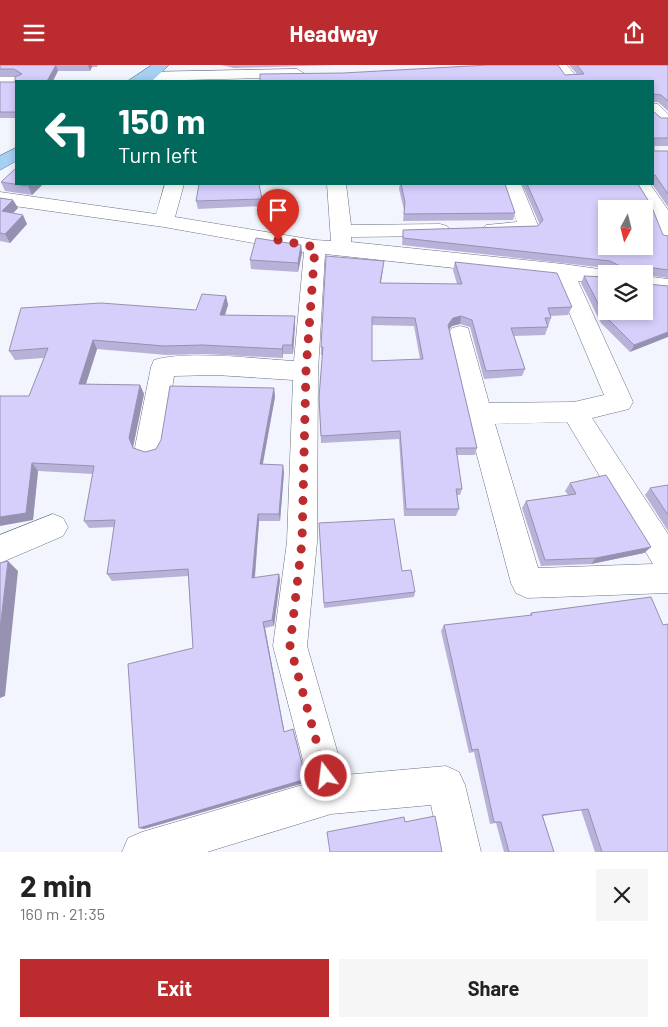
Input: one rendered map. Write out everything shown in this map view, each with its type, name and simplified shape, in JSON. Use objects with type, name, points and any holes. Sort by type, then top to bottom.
[{"type":"main road","points":[[127,80],[161,65]]},
{"type":"main road","points":[[0,146],[15,137]]},
{"type":"main road","points":[[0,164],[15,154]]},
{"type":"street","points":[[559,65],[571,80]]},
{"type":"street","points":[[144,74],[314,74]]},
{"type":"street","points":[[0,82],[15,83]]},
{"type":"street","points":[[654,110],[664,120],[668,120]]},
{"type":"street","points":[[164,221],[174,185]]},
{"type":"street","points":[[332,795],[290,646],[302,542],[306,371],[332,242],[337,185]]},
{"type":"street","points":[[332,242],[465,229],[529,228],[512,185]]},
{"type":"street","points":[[642,185],[659,211],[668,237]]},
{"type":"street","points":[[0,198],[164,221],[598,276]]},
{"type":"street","points":[[479,414],[574,412],[620,402],[563,271]]},
{"type":"street","points":[[653,284],[668,286]]},
{"type":"street","points":[[460,333],[479,414],[527,583],[668,577]]},
{"type":"street","points":[[149,447],[163,367],[207,366],[306,371]]},
{"type":"street","points":[[574,412],[668,560]]},
{"type":"street","points":[[0,549],[53,527]]},
{"type":"street","points":[[142,852],[332,795],[446,785],[461,852]]},
{"type":"building","points":[[0,65],[56,65],[48,80],[15,80],[15,77],[22,74],[14,69],[0,69]]},
{"type":"building","points":[[488,65],[558,65],[565,75],[584,74],[577,65],[668,65],[668,101],[661,95],[654,94],[654,80],[260,80],[260,74],[343,73]]},
{"type":"building","points":[[0,82],[15,82],[15,112],[0,112]]},
{"type":"building","points":[[654,112],[661,118],[668,118],[668,138],[654,138]]},
{"type":"building","points":[[654,151],[668,151],[668,194],[655,175]]},
{"type":"building","points":[[15,169],[15,184],[1,182]]},
{"type":"building","points":[[199,185],[259,185],[262,199],[196,201]]},
{"type":"building","points":[[401,185],[505,185],[515,213],[404,214],[405,202]]},
{"type":"building","points":[[527,185],[639,185],[648,200],[598,200],[598,255],[653,255],[653,210],[663,235],[668,236],[668,270],[653,268],[653,265],[618,265],[610,261],[403,238],[403,230],[538,226],[543,220]]},
{"type":"building","points":[[0,198],[13,200],[2,211],[23,215],[5,234],[0,233]]},
{"type":"building","points":[[256,238],[301,245],[298,263],[250,260]]},
{"type":"building","points":[[326,256],[384,261],[380,283],[462,284],[455,262],[557,273],[572,307],[548,308],[551,318],[545,318],[548,327],[511,328],[525,369],[486,371],[472,320],[461,316],[453,318],[448,325],[477,448],[456,448],[462,489],[456,489],[459,509],[406,509],[400,431],[321,436],[319,397],[323,347],[321,347]],"holes":[[[372,317],[415,318],[423,359],[372,361]]]},
{"type":"building","points":[[584,276],[598,277],[598,303]]},
{"type":"building","points":[[653,285],[668,286],[668,332],[634,345],[609,320],[653,320]]},
{"type":"building","points":[[202,294],[226,296],[220,315],[295,316],[292,345],[283,345],[282,349],[202,345],[164,346],[93,340],[79,384],[140,385],[129,438],[133,448],[145,452],[156,449],[161,440],[170,386],[274,388],[260,464],[283,465],[279,514],[258,514],[252,578],[279,574],[272,620],[263,622],[284,732],[293,729],[306,779],[139,828],[128,664],[193,648],[188,569],[107,574],[115,520],[84,521],[94,466],[32,463],[26,513],[0,517],[0,396],[29,396],[48,348],[9,351],[21,308],[101,303],[196,310]]},
{"type":"building","points":[[606,475],[651,547],[596,558],[545,560],[526,501],[576,494],[570,483]]},
{"type":"building","points":[[668,485],[668,515],[650,488]]},
{"type":"building","points":[[394,519],[402,571],[411,570],[415,592],[324,603],[319,523]]},
{"type":"building","points":[[8,561],[0,629],[0,563]]},
{"type":"building","points":[[651,597],[663,625],[668,624],[668,852],[602,852],[588,809],[542,815],[554,852],[509,852],[501,822],[494,822],[478,749],[472,750],[444,625],[532,615],[531,613]]},
{"type":"building","points":[[435,816],[442,852],[330,852],[327,832],[404,817],[405,822]]},
{"type":"route","points":[[278,240],[315,247],[306,371],[302,542],[290,646],[326,776]]}]
